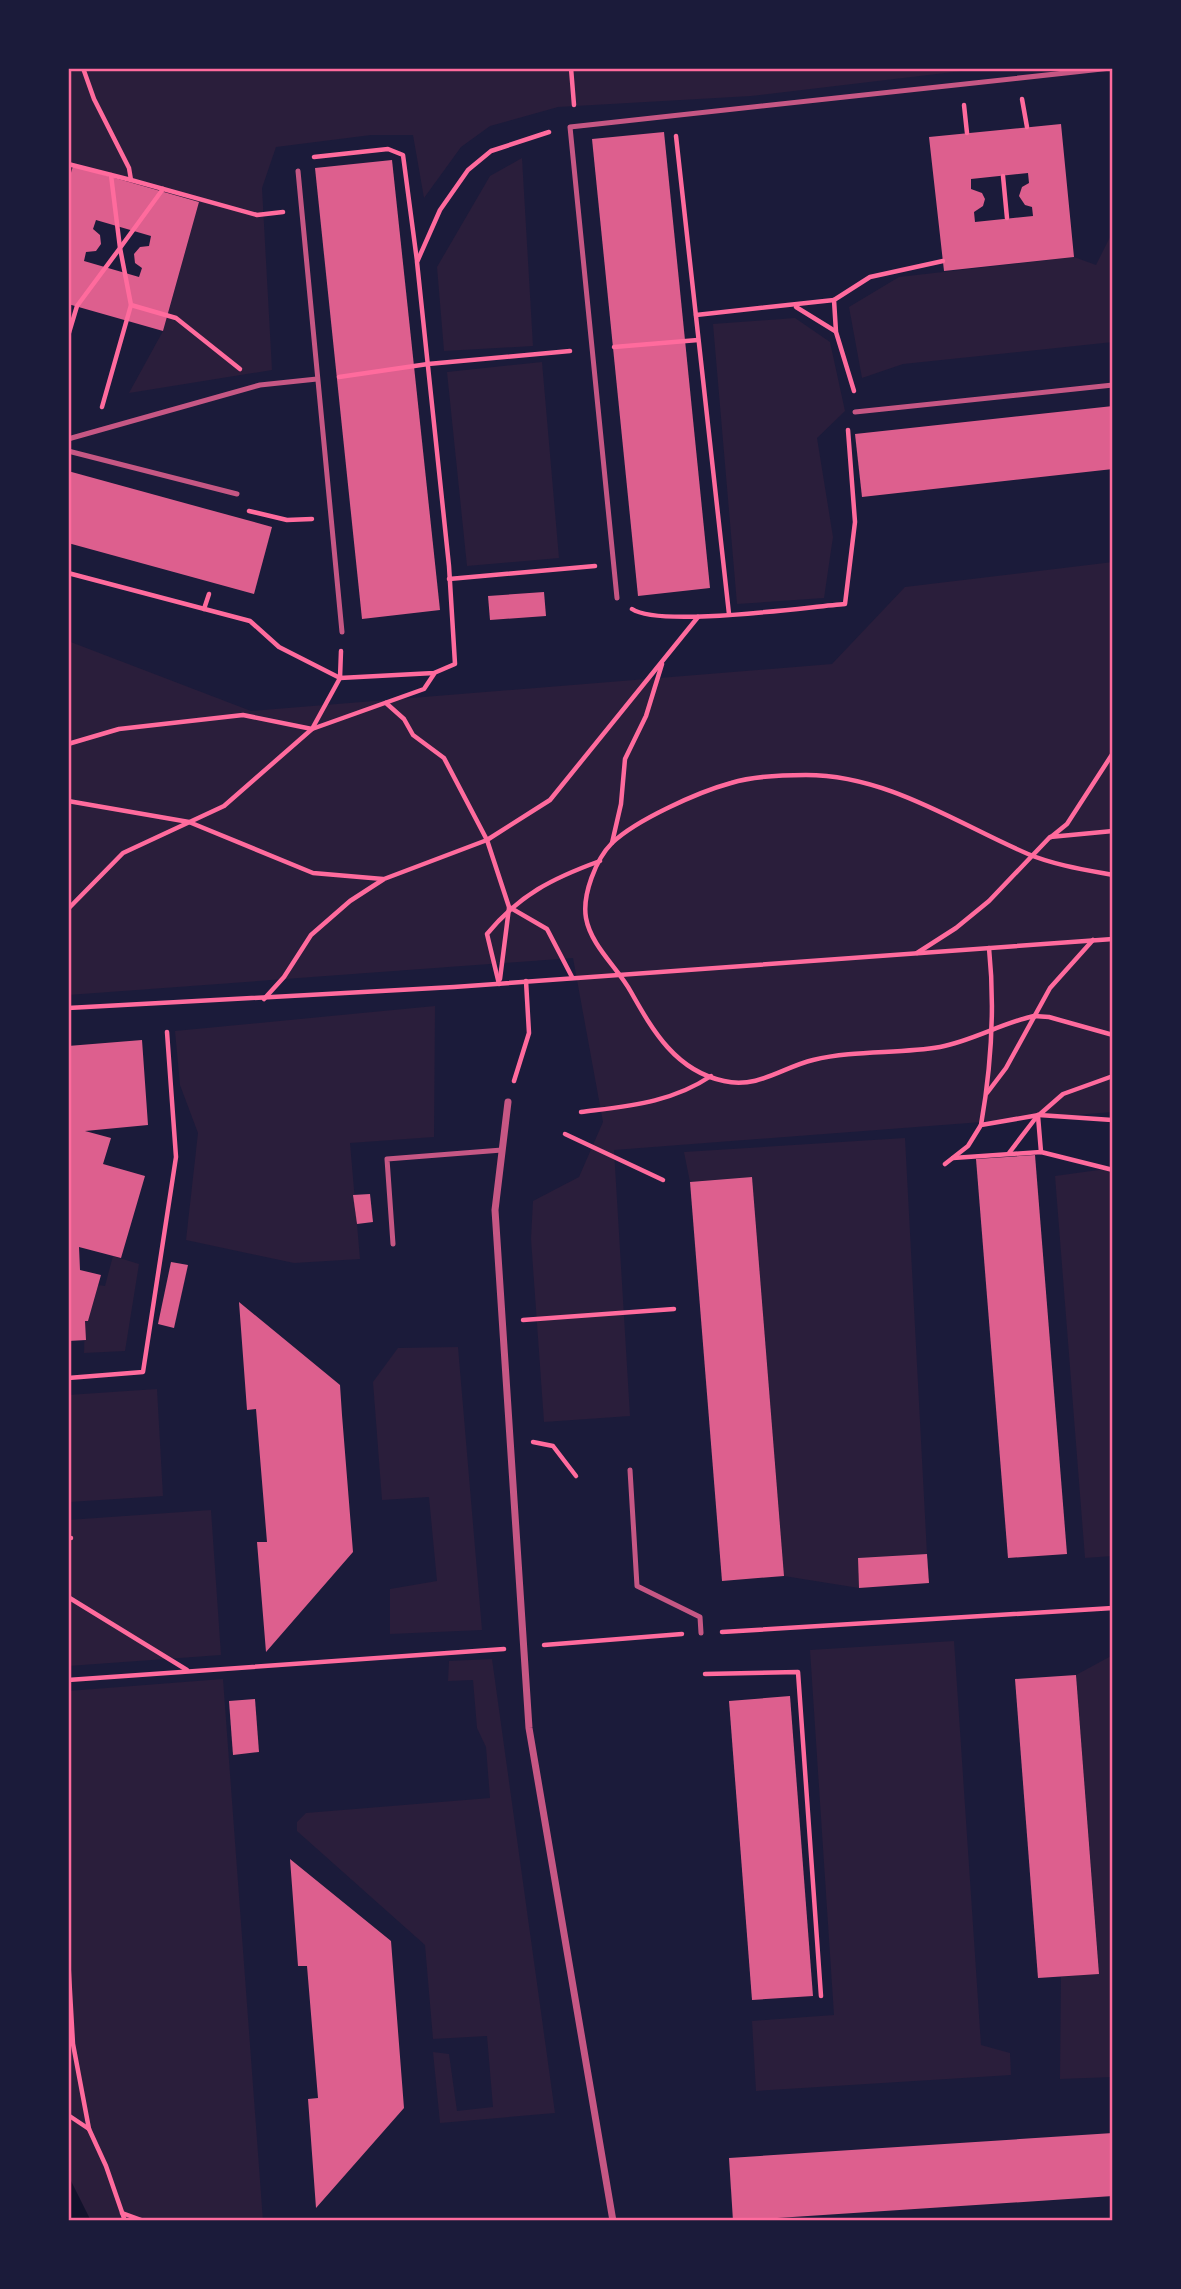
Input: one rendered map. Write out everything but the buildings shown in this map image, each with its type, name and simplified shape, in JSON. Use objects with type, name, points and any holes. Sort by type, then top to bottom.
[{"type":"street","points":[[508,1102],[495,1210],[529,1728],[612,2221]]},
{"type":"lane","points":[[617,598],[570,127],[1111,68]]},
{"type":"lane","points":[[298,172],[342,632]]},
{"type":"lane","points":[[68,439],[260,385],[317,379]]},
{"type":"lane","points":[[855,412],[1113,385]]},
{"type":"lane","points":[[68,451],[237,494]]},
{"type":"lane","points":[[393,1244],[387,1159],[502,1150]]},
{"type":"lane","points":[[629,1470],[637,1586],[700,1617],[701,1633]]},
{"type":"path","points":[[83,68],[94,99],[129,168],[131,180]]},
{"type":"path","points":[[417,262],[440,210],[468,170],[491,151],[527,137],[570,127],[574,104],[572,68]]},
{"type":"path","points":[[1018,78],[1027,127]]},
{"type":"path","points":[[674,115],[729,614]]},
{"type":"path","points":[[68,573],[250,621],[279,647],[340,678],[434,673],[454,664],[449,579],[428,364],[403,155],[388,149],[317,155],[298,172]]},
{"type":"path","points":[[68,164],[257,215],[301,211]]},
{"type":"path","points":[[94,432],[131,304],[120,248],[111,175]]},
{"type":"path","points":[[1003,176],[1007,218]]},
{"type":"path","points":[[68,336],[77,306],[163,189]]},
{"type":"path","points":[[696,315],[796,307],[834,300],[870,276],[943,261]]},
{"type":"path","points":[[834,300],[836,332],[849,379]]},
{"type":"path","points":[[131,304],[176,318],[260,385]]},
{"type":"path","points":[[796,307],[836,332]]},
{"type":"path","points":[[317,379],[428,364],[698,340]]},
{"type":"path","points":[[617,598],[641,615],[698,617],[845,604],[855,522],[848,431],[864,411]]},
{"type":"path","points":[[237,494],[242,508],[255,513],[287,520],[331,518]]},
{"type":"path","points":[[449,579],[614,564]]},
{"type":"path","points":[[204,609],[209,594]]},
{"type":"path","points":[[264,999],[284,977],[311,935],[351,901],[384,879],[487,840],[550,800],[698,617]]},
{"type":"path","points":[[68,909],[123,853],[224,806],[312,729],[340,678],[342,632]]},
{"type":"path","points":[[663,659],[646,716],[625,759],[621,804],[612,844],[594,870],[587,899],[586,918],[592,933],[621,973],[655,1035],[677,1058],[726,1082],[748,1082],[771,1077],[808,1061],[851,1052],[940,1046],[1034,1016],[1049,1017],[1113,1035]]},
{"type":"path","points":[[68,744],[119,729],[243,715],[312,729],[424,689],[434,673]]},
{"type":"path","points":[[386,703],[404,719],[413,735],[444,758],[487,840],[509,907],[499,984]]},
{"type":"path","points":[[916,954],[956,928],[989,901],[1031,855],[1067,824],[1113,753]]},
{"type":"path","points":[[612,844],[682,801],[732,782],[770,776],[808,775],[847,778],[905,796],[1031,855],[1113,875]]},
{"type":"path","points":[[68,801],[189,822],[313,873],[384,879]]},
{"type":"path","points":[[1050,837],[1113,831]]},
{"type":"path","points":[[499,984],[487,934],[509,907],[559,875],[601,861]]},
{"type":"path","points":[[509,907],[547,929],[572,978]]},
{"type":"path","points":[[68,1008],[499,984],[1113,939]]},
{"type":"path","points":[[987,1093],[1006,1068],[1050,988],[1093,940]]},
{"type":"path","points":[[945,1164],[968,1146],[981,1125],[987,1093],[993,984],[989,948]]},
{"type":"path","points":[[508,1102],[529,1033],[526,981]]},
{"type":"path","points":[[68,1378],[143,1372],[176,1157],[167,1032]]},
{"type":"path","points":[[581,1112],[643,1105],[694,1088],[711,1076]]},
{"type":"path","points":[[1009,1154],[1039,1115],[1063,1094],[1113,1076]]},
{"type":"path","points":[[981,1125],[1039,1115],[1112,1120]]},
{"type":"path","points":[[1039,1115],[1037,1130],[1041,1152]]},
{"type":"path","points":[[565,1134],[663,1180]]},
{"type":"path","points":[[952,1158],[1041,1152],[1113,1170]]},
{"type":"path","points":[[522,1320],[674,1309]]},
{"type":"path","points":[[531,1442],[553,1446],[576,1476]]},
{"type":"path","points":[[68,1597],[189,1671]]},
{"type":"path","points":[[544,1645],[1113,1608]]},
{"type":"path","points":[[68,1680],[498,1649]]},
{"type":"path","points":[[705,1674],[798,1672],[821,1996]]},
{"type":"path","points":[[68,1957],[73,2044],[89,2129],[125,2221]]},
{"type":"path","points":[[68,2115],[89,2129]]},
{"type":"path","points":[[122,2213],[144,2221]]},
{"type":"shaded area","points":[[68,68],[987,68],[751,96],[558,107],[490,126],[461,147],[424,198],[413,135],[371,135],[276,147],[262,188],[272,370],[129,393],[163,331],[199,202],[74,166],[68,183]]},
{"type":"shaded area","points":[[522,158],[533,346],[444,351],[437,267],[490,176]]},
{"type":"shaded area","points":[[1111,235],[1113,342],[903,364],[862,378],[849,307],[899,277],[1074,257],[1096,265]]},
{"type":"shaded area","points":[[795,318],[830,342],[845,411],[817,438],[833,537],[824,598],[737,604],[713,324]]},
{"type":"shaded area","points":[[542,362],[559,558],[467,566],[447,372]]},
{"type":"shaded area","points":[[1113,562],[1113,1112],[614,1150],[630,1416],[544,1422],[531,1239],[533,1201],[579,1177],[603,1122],[573,958],[68,995],[68,641],[251,711],[832,664],[905,587]]},
{"type":"shaded area","points":[[435,1006],[434,1137],[350,1143],[360,1259],[294,1263],[186,1240],[198,1133],[180,1085],[175,1031]]},
{"type":"shaded area","points":[[905,1138],[927,1554],[858,1558],[859,1588],[784,1576],[752,1177],[690,1182],[684,1152]]},
{"type":"shaded area","points":[[1113,1168],[1113,1556],[1085,1558],[1055,1176]]},
{"type":"shaded area","points":[[113,1256],[139,1264],[125,1351],[84,1353],[85,1321],[88,1321],[98,1285],[105,1286]]},
{"type":"shaded area","points":[[458,1347],[482,1630],[390,1634],[390,1589],[437,1581],[429,1497],[382,1500],[373,1382],[398,1348]]},
{"type":"shaded area","points":[[157,1389],[163,1496],[69,1502],[68,1395]]},
{"type":"shaded area","points":[[211,1510],[221,1655],[68,1666],[68,1520]]},
{"type":"shaded area","points":[[954,1641],[981,2045],[1010,2053],[1011,2075],[756,2091],[752,2021],[834,2015],[810,1650]]},
{"type":"shaded area","points":[[1113,1655],[1113,2077],[1060,2079],[1061,1977],[1099,1973],[1076,1675]]},
{"type":"shaded area","points":[[492,1659],[555,2113],[440,2123],[433,2052],[449,2054],[457,2111],[493,2107],[487,2036],[433,2039],[425,1945],[297,1831],[297,1822],[306,1813],[490,1798],[486,1747],[477,1728],[473,1680],[448,1681],[449,1661]]},
{"type":"shaded area","points":[[223,1679],[263,2221],[68,2221],[68,1691]]},
{"type":"shaded area","points":[[68,2175],[91,2221],[68,2221]]}]
